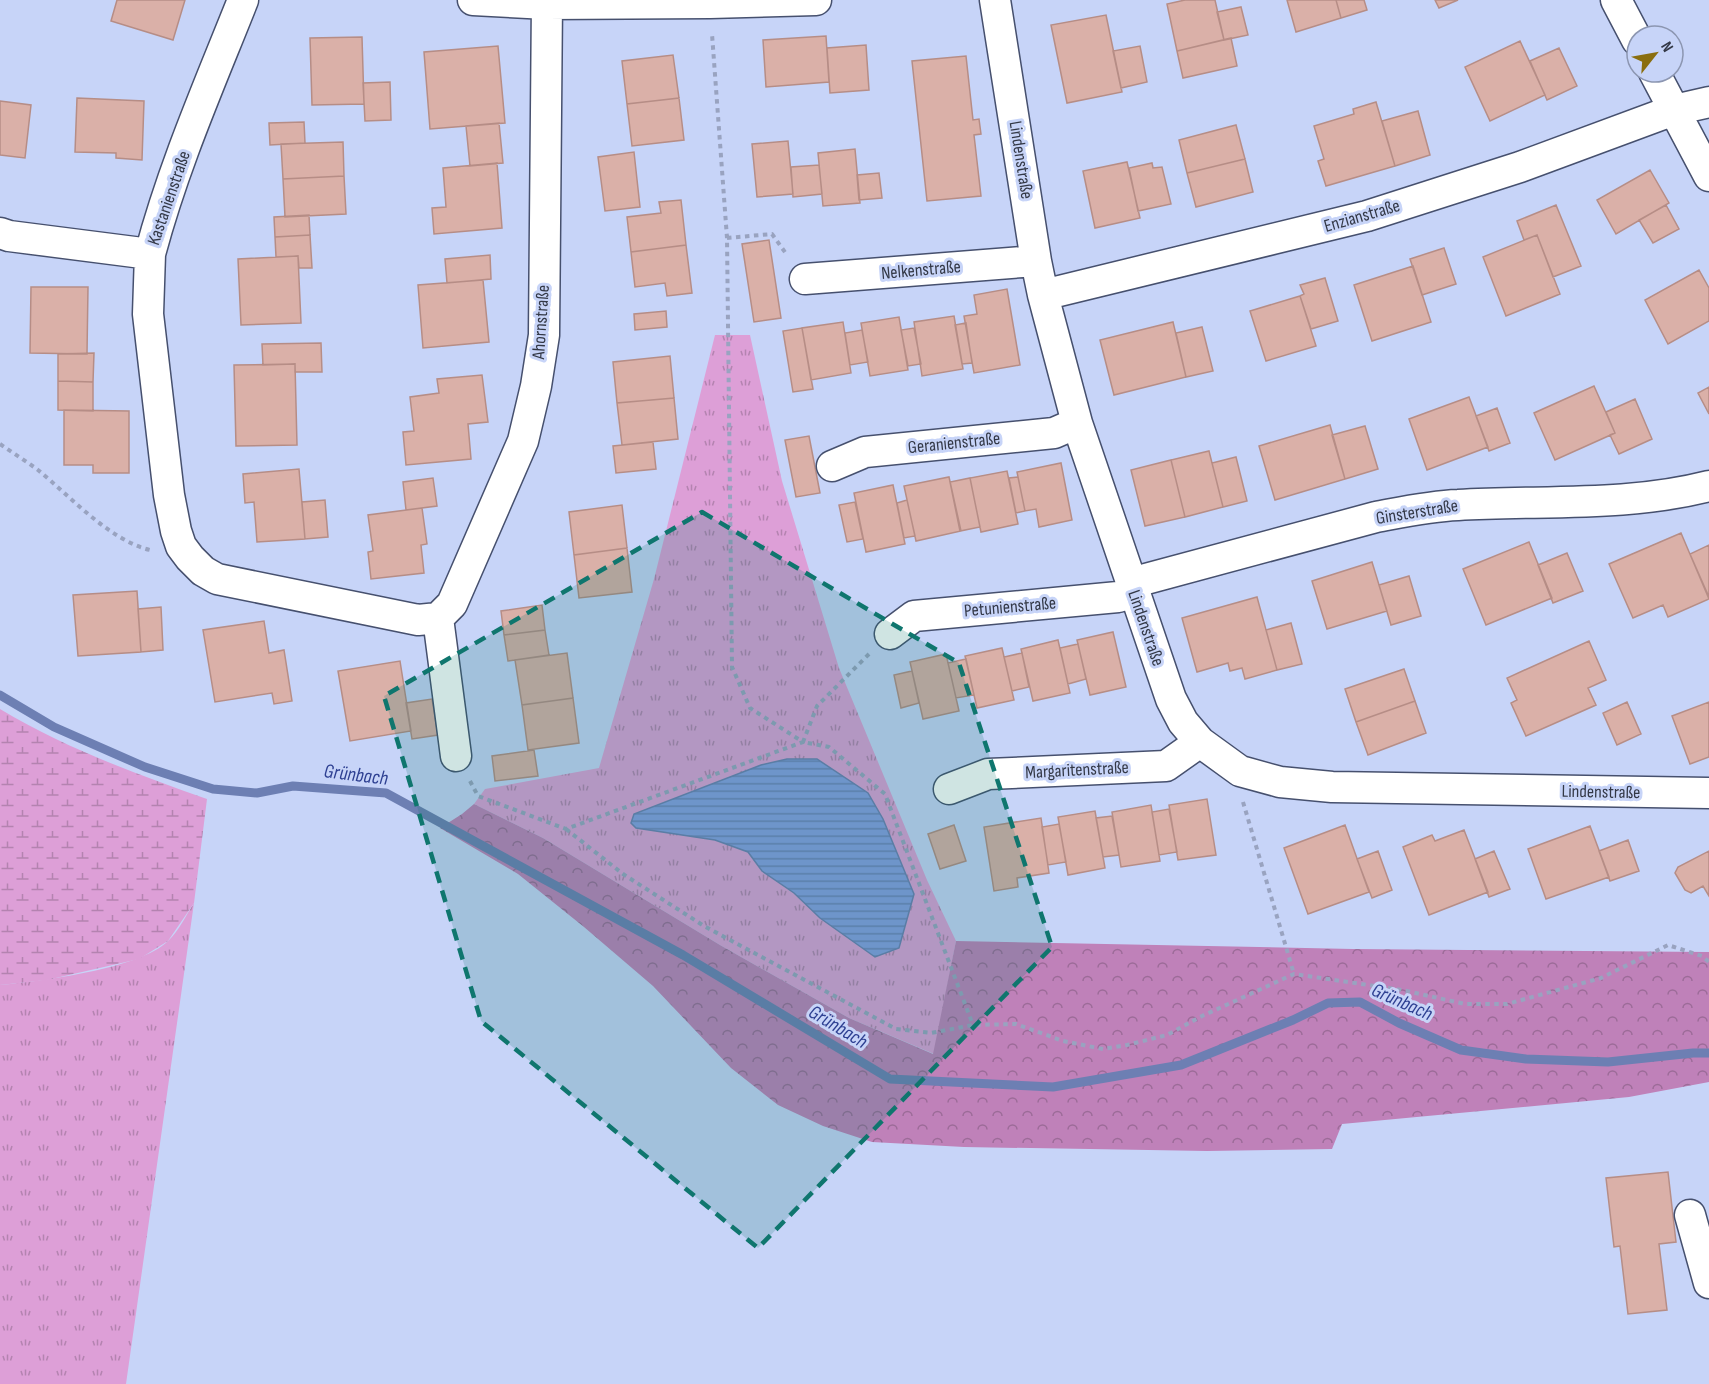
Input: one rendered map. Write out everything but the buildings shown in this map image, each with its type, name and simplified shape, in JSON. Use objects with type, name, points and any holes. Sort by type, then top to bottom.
[{"type":"street","name":"Kastanienstraße","points":[[0,233],[150,254],[157,226],[193,126],[243,0]]},
{"type":"street","points":[[473,0],[710,3],[816,0]]},
{"type":"street","name":"Lindenstraße","points":[[995,0],[1036,261],[1077,423],[1171,699],[1183,722],[1200,742],[1240,771],[1280,782],[1332,787],[1709,793]]},
{"type":"street","points":[[1616,0],[1629,24]]},
{"type":"street","name":"Ahornstraße","points":[[438,618],[452,604],[523,441],[536,386],[544,335],[547,2]]},
{"type":"street","points":[[1660,84],[1709,176]]},
{"type":"street","name":"Enzianstraße","points":[[1043,295],[1367,216],[1520,167],[1674,110],[1709,102]]},
{"type":"street","points":[[150,254],[148,314],[169,495],[181,546],[203,571],[217,579],[418,620],[438,618],[456,756]]},
{"type":"street","name":"Nelkenstraße","points":[[805,279],[1036,261]]},
{"type":"street","name":"Geranienstraße","points":[[832,466],[865,452],[1054,433],[1077,423]]},
{"type":"street","name":"Ginsterstraße","points":[[1133,588],[1376,517],[1416,509],[1456,505],[1638,499],[1676,494],[1709,486]]},
{"type":"street","name":"Petunienstraße","points":[[890,634],[914,616],[1118,597],[1133,588]]},
{"type":"street","name":"Margaritenstraße","points":[[949,789],[988,774],[1166,766],[1200,742]]},
{"type":"street","points":[[1690,1215],[1709,1282]]},
{"type":"path","points":[[710,3],[727,238],[732,667],[750,708],[803,742],[829,747],[885,794],[973,1025]]},
{"type":"path","points":[[727,238],[772,234],[805,279]]},
{"type":"path","points":[[0,444],[36,469],[129,543],[150,550],[181,546]]},
{"type":"path","points":[[566,829],[803,742],[817,706],[890,634]]},
{"type":"path","points":[[456,756],[478,796],[566,829],[624,874],[704,926],[896,1029],[931,1033],[973,1025],[1016,1024],[1063,1041],[1103,1049],[1167,1035],[1202,1016],[1294,974],[1402,990],[1465,1004],[1507,1004],[1601,978],[1668,945],[1702,956],[1709,962]]},
{"type":"path","points":[[1240,771],[1240,794],[1294,974]]},
{"type":"highlighted area","points":[[702,512],[959,663],[1052,947],[758,1248],[481,1021],[384,696]]},
{"type":"green space","points":[[715,335],[750,335],[782,481],[839,668],[927,880],[956,941],[934,1054],[849,1018],[720,945],[543,838],[474,804],[485,789],[599,768],[654,579]]},
{"type":"green space","points":[[0,709],[75,748],[207,799],[194,903],[168,941],[139,959],[47,980],[0,985]]},
{"type":"green space","points":[[474,804],[543,838],[720,945],[849,1018],[933,1054],[956,941],[1353,949],[1709,952],[1709,1082],[1629,1097],[1342,1124],[1332,1149],[1207,1151],[964,1147],[872,1142],[823,1126],[778,1105],[731,1068],[653,986],[584,927],[518,874],[440,828]]},
{"type":"green space","points":[[194,903],[126,1384],[0,1384],[0,985],[88,972],[136,959],[154,951],[168,941]]},
{"type":"water","points":[[787,759],[817,759],[868,793],[883,819],[914,894],[899,948],[875,957],[820,918],[794,893],[762,871],[748,852],[715,840],[636,828],[631,823],[634,814],[761,765]]},
{"type":"waterway","name":"Grünbach","points":[[0,695],[54,727],[145,767],[213,789],[257,793],[293,786],[386,793],[683,955],[890,1079],[1053,1087],[1181,1065],[1293,1020],[1328,1003],[1360,1002],[1399,1023],[1461,1050],[1526,1059],[1608,1062],[1709,1053]]}]
